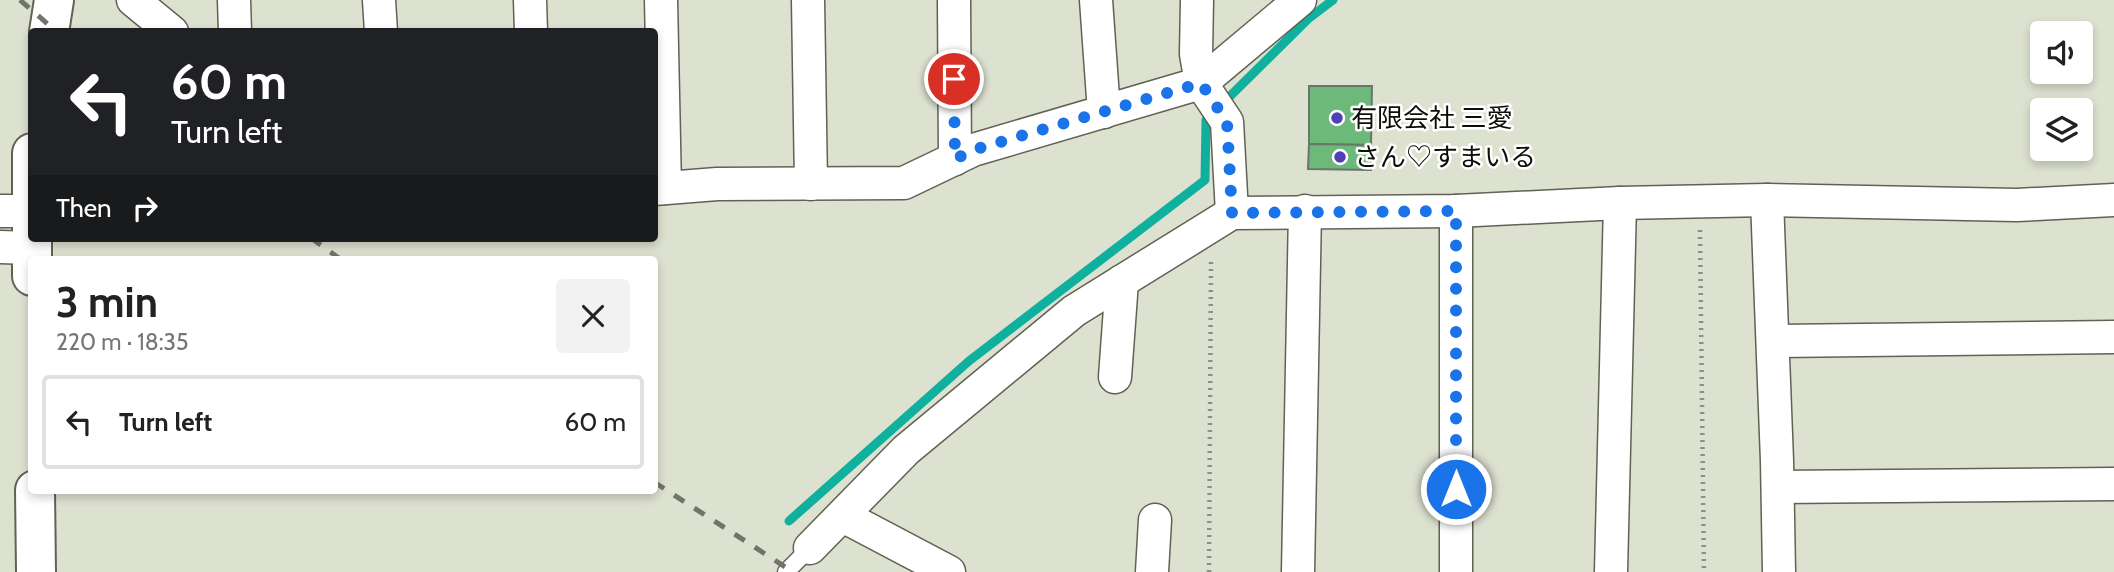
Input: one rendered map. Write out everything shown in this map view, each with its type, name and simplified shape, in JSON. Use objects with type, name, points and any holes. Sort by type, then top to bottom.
[{"type":"street","points":[[50,28],[54,0]]},
{"type":"street","points":[[132,0],[167,28]]},
{"type":"street","points":[[234,0],[235,28]]},
{"type":"street","points":[[379,0],[381,28]]},
{"type":"street","points":[[530,0],[531,28]]},
{"type":"street","points":[[662,0],[660,189],[717,184],[904,183],[973,150],[1201,83],[1300,0]]},
{"type":"street","points":[[808,0],[811,184]]},
{"type":"street","points":[[954,0],[955,159]]},
{"type":"street","points":[[1096,0],[1104,112]]},
{"type":"street","points":[[1197,0],[1196,54],[1201,83],[1227,122],[1221,220]]},
{"type":"street","points":[[23,246],[28,194]]},
{"type":"street","points":[[1767,200],[1779,572]]},
{"type":"street","points":[[810,548],[906,450],[1074,311],[1221,220],[1305,211],[1456,211],[1700,201],[2017,205],[2114,200]]},
{"type":"street","points":[[1611,572],[1620,203]]},
{"type":"street","points":[[0,211],[23,246]]},
{"type":"street","points":[[1298,572],[1305,211]]},
{"type":"street","points":[[1456,211],[1456,572]]},
{"type":"street","points":[[1115,377],[1122,281]]},
{"type":"street","points":[[1773,341],[2114,337]]},
{"type":"street","points":[[1777,487],[2114,484]]},
{"type":"street","points":[[35,494],[36,572]]},
{"type":"street","points":[[843,516],[949,572]]},
{"type":"street","points":[[1152,572],[1155,520]]},
{"type":"lane","points":[[786,572],[810,548]]},
{"type":"path","points":[[1700,201],[1704,572]]},
{"type":"path","points":[[1209,572],[1221,220]]},
{"type":"building","points":[[1309,86],[1372,86],[1371,145],[1309,144]]},
{"type":"building","name":"さん♡すまいる","points":[[1309,144],[1371,145],[1371,170],[1308,169]]},
{"type":"waterway","points":[[789,521],[969,361],[1205,180],[1206,120],[1308,19],[1333,0]]},
{"type":"railway","points":[[20,0],[52,28]]},
{"type":"railway","points":[[317,242],[336,256]]},
{"type":"railway","points":[[658,485],[793,572]]},
{"type":"place","name":"有限会社 三愛","points":[[1337,118]]},
{"type":"place","name":"さん♡すまいる","points":[[1340,157]]},
{"type":"route","points":[[954,79],[955,159],[973,150],[1201,83],[1227,122],[1232,213],[1456,211],[1456,489]]}]
